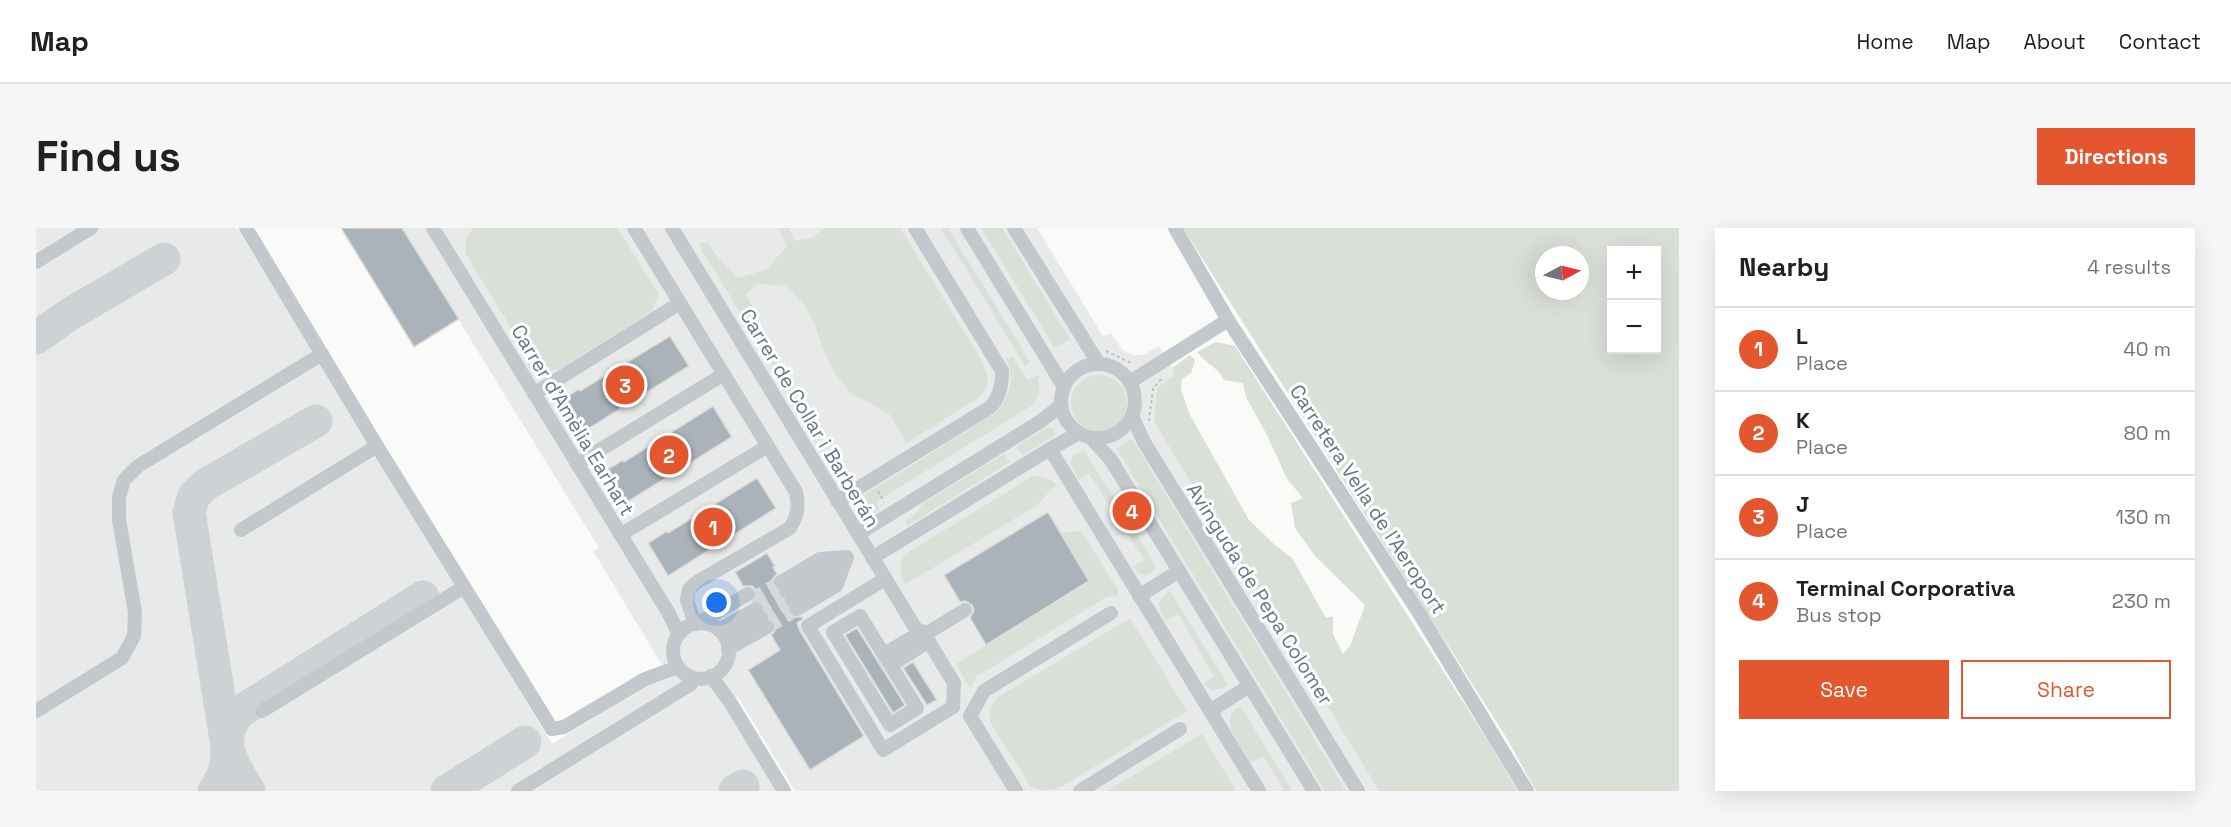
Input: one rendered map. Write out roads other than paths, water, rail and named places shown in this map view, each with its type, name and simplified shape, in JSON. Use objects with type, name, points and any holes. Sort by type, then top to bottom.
[{"type":"street","points":[[36,262],[92,228]]},
{"type":"street","points":[[246,228],[377,446],[552,729],[564,727],[645,679],[678,667]]},
{"type":"street","points":[[634,228],[796,492],[799,507],[790,528],[697,582],[689,589],[687,600],[713,631],[727,660],[723,667],[711,676],[699,678],[692,677],[678,667],[674,654],[675,640],[685,628],[713,631],[756,609]]},
{"type":"street","name":"Carrer de Collar i Barberán","points":[[672,228],[885,579],[954,683],[953,707],[883,750],[808,626],[885,579]]},
{"type":"street","points":[[837,501],[989,408],[998,396],[1002,382],[1002,371],[915,228]]},
{"type":"street","points":[[967,228],[1064,387]]},
{"type":"street","points":[[1014,228],[1099,364]]},
{"type":"street","name":"Carretera Vella de l'Aeroport","points":[[1175,228],[1228,320],[1419,613],[1527,791]]},
{"type":"street","name":"Carrer d'Amèlia Earhart","points":[[438,230],[679,634]]},
{"type":"street","points":[[534,394],[680,303]]},
{"type":"street","points":[[1130,382],[1228,320]]},
{"type":"street","points":[[36,711],[122,658],[134,636],[135,612],[119,520],[119,497],[124,480],[138,466],[322,354]]},
{"type":"street","points":[[865,546],[1050,449],[1085,435],[1101,438],[1116,434],[1132,416],[1135,398],[1130,382],[1121,372],[1099,364],[1086,366],[1075,372],[1064,387],[1061,405],[1066,420],[1085,435],[1111,460],[1314,791]]},
{"type":"street","points":[[577,464],[724,374]]},
{"type":"street","points":[[847,557],[825,569],[787,591],[847,557],[865,546],[1041,422],[1061,405]]},
{"type":"street","name":"Avinguda de Pepa Colomer","points":[[1132,416],[1144,442],[1358,791]]},
{"type":"street","points":[[242,530],[377,446]]},
{"type":"street","points":[[621,535],[768,446]]},
{"type":"street","points":[[1050,449],[1259,791]]},
{"type":"street","points":[[1139,596],[1179,571]]},
{"type":"street","points":[[262,711],[464,587]]},
{"type":"street","points":[[713,631],[756,609]]},
{"type":"street","points":[[713,631],[756,609]]},
{"type":"street","points":[[887,659],[916,635],[929,632],[965,610]]},
{"type":"street","points":[[1016,791],[970,716],[984,691],[1111,613]]},
{"type":"street","points":[[860,616],[887,659],[917,708],[890,725],[833,632],[860,616]]},
{"type":"street","points":[[711,676],[730,702],[784,791]]},
{"type":"street","points":[[518,791],[691,684],[692,677]]},
{"type":"street","points":[[1210,711],[1249,686]]},
{"type":"street","points":[[1080,791],[1180,729]]},
{"type":"tunnel","points":[[751,600],[781,582]]},
{"type":"tunnel","points":[[756,609],[786,591]]},
{"type":"tunnel","points":[[761,618],[792,600]]},
{"type":"tunnel","points":[[767,627],[797,609]]},
{"type":"place","name":"J","points":[[625,385]]},
{"type":"place","name":"K","points":[[669,455]]},
{"type":"place","name":"Terminal Corporativa","points":[[1132,511]]},
{"type":"place","name":"L","points":[[713,527]]}]
